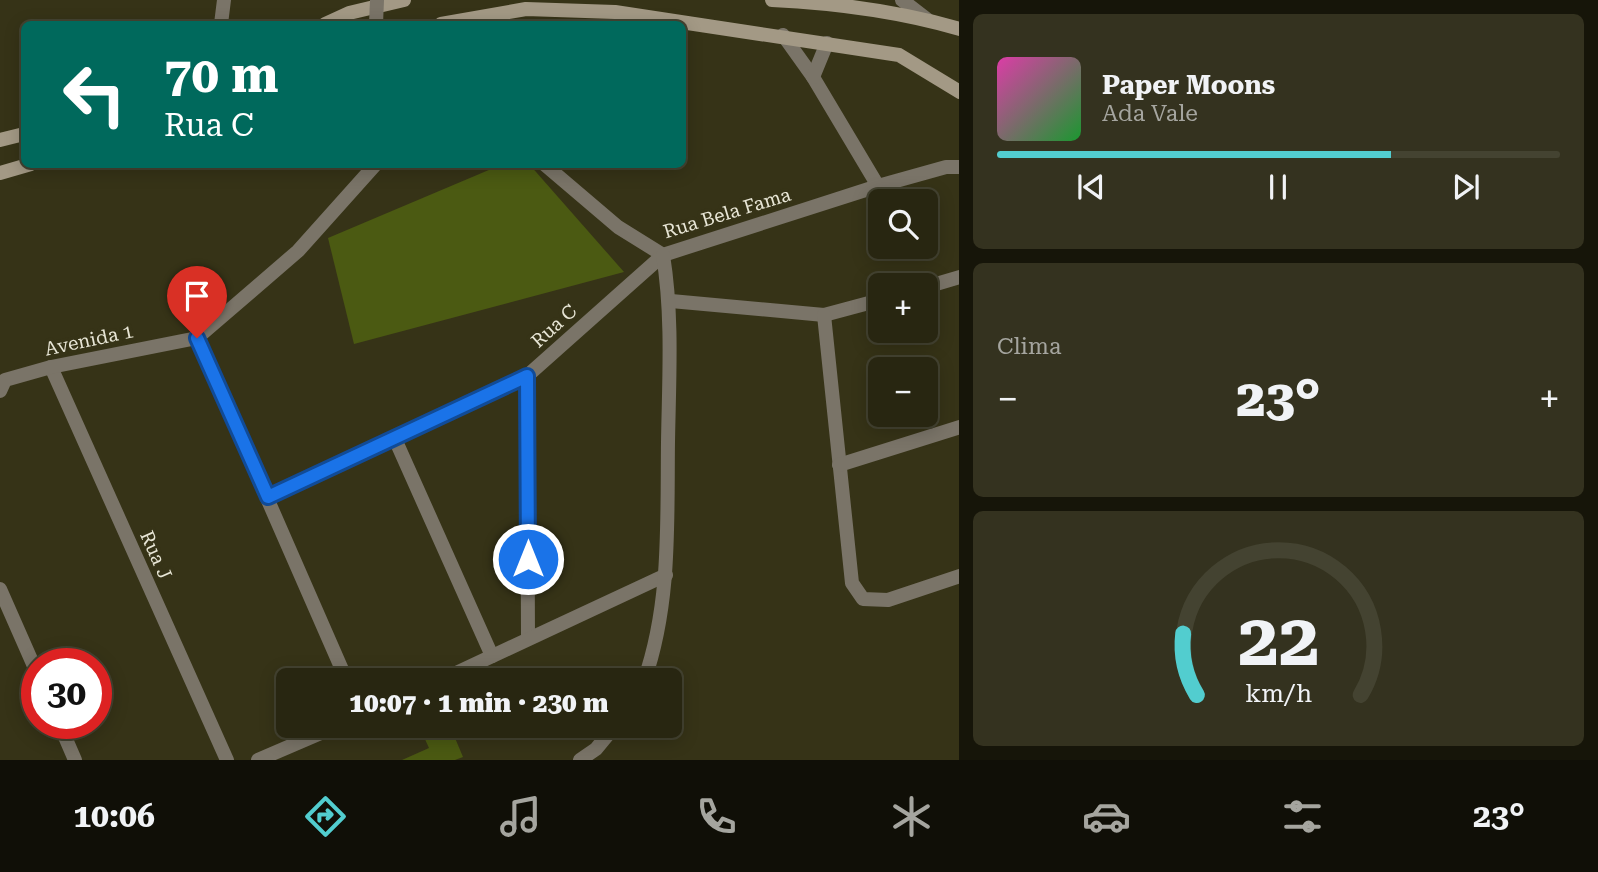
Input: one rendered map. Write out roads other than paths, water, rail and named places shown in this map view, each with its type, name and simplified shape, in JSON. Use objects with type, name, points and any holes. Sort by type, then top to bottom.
[{"type":"main road","points":[[332,21],[349,13],[404,0]]},
{"type":"main road","points":[[772,0],[825,2],[928,20],[959,29]]},
{"type":"main road","points":[[458,21],[526,9],[615,12],[681,21]]},
{"type":"main road","points":[[686,22],[899,55],[959,92]]},
{"type":"main road","points":[[0,140],[21,135]]},
{"type":"main road","points":[[0,173],[21,167]]},
{"type":"street","points":[[220,21],[223,0]]},
{"type":"street","points":[[376,21],[377,0]]},
{"type":"street","points":[[902,0],[928,20]]},
{"type":"street","points":[[783,35],[813,77],[878,186]]},
{"type":"street","points":[[813,77],[827,43]]},
{"type":"street","name":"Rua Bela Fama","points":[[549,168],[618,227],[663,255],[878,186],[953,167]]},
{"type":"street","name":"Avenida 1","points":[[2,383],[51,367],[197,338],[298,251],[373,168]]},
{"type":"street","points":[[649,668],[658,642],[666,575],[671,301],[663,255]]},
{"type":"street","name":"Rua C","points":[[268,497],[527,376],[663,255]]},
{"type":"street","points":[[938,283],[959,277]]},
{"type":"street","points":[[671,301],[824,316],[868,303]]},
{"type":"street","points":[[824,316],[852,583],[863,599],[888,600],[959,576]]},
{"type":"street","points":[[197,338],[341,668]]},
{"type":"street","name":"Rua J","points":[[51,367],[227,760]]},
{"type":"street","points":[[527,376],[528,638]]},
{"type":"street","points":[[839,465],[959,427]]},
{"type":"street","points":[[395,439],[492,656]]},
{"type":"street","points":[[467,668],[666,575]]},
{"type":"street","points":[[0,589],[26,648]]},
{"type":"street","points":[[258,760],[309,738]]},
{"type":"street","points":[[580,760],[596,749],[605,738]]},
{"type":"street","points":[[65,739],[75,760]]}]
